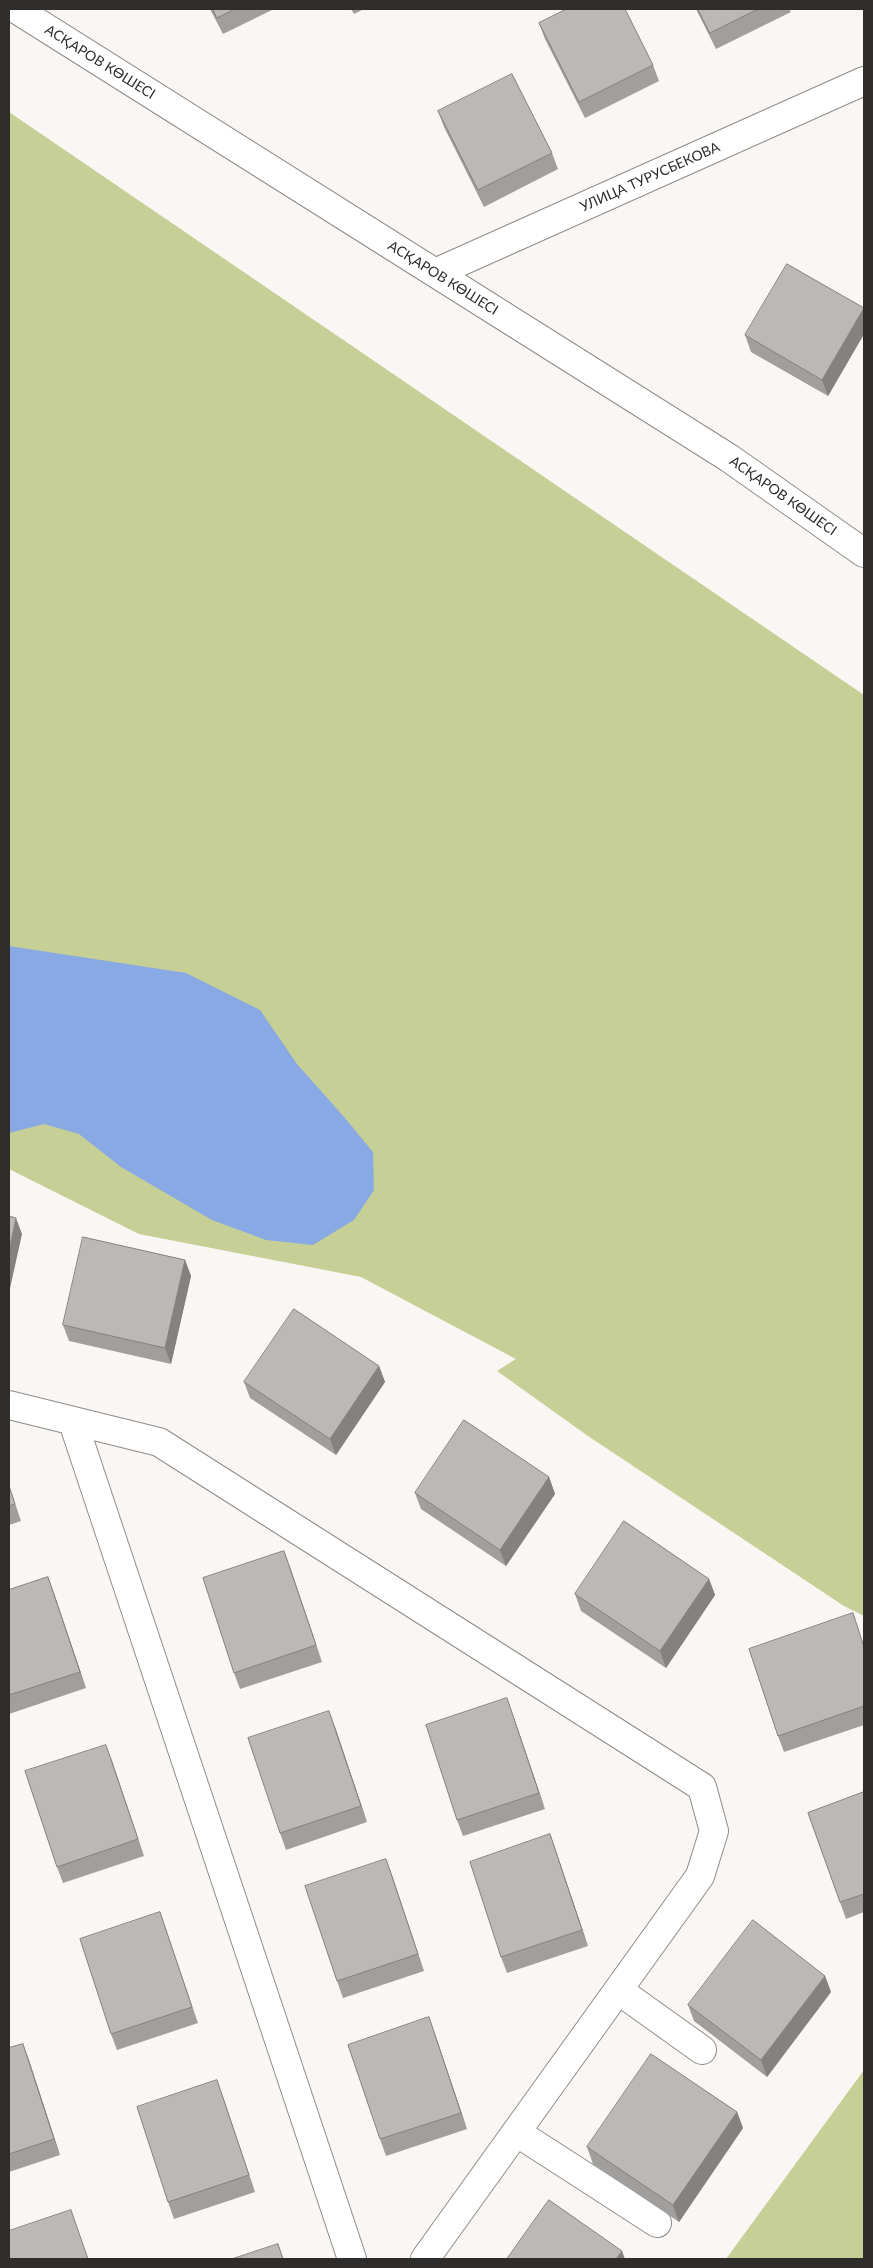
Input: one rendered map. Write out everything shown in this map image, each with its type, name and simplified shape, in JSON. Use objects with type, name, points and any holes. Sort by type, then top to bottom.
[{"type":"street","name":"АСҚАРОВ КӨШЕСІ","points":[[22,10],[729,458],[864,553]]},
{"type":"street","name":"УЛИЦА ТУРУСБЕКОВА","points":[[435,273],[864,81]]},
{"type":"street","points":[[9,1405],[159,1442],[702,1787],[714,1831],[700,1876],[425,2259]]},
{"type":"street","points":[[74,1422],[352,2259]]},
{"type":"street","points":[[618,1990],[702,2050]]},
{"type":"street","points":[[516,2132],[657,2223]]},
{"type":"green space","points":[[9,112],[864,695],[864,1616],[844,1606],[588,1436],[497,1371],[516,1359],[361,1277],[139,1234],[9,1169]]},
{"type":"green space","points":[[864,2070],[864,2259],[726,2259]]},
{"type":"water","points":[[9,946],[186,973],[260,1010],[297,1064],[373,1152],[374,1190],[354,1220],[313,1245],[266,1240],[212,1220],[121,1167],[79,1134],[44,1124],[9,1133]]},
{"type":"building","points":[[213,9],[235,9],[217,18]]},
{"type":"building","points":[[567,9],[625,9],[653,65],[579,102],[539,23]]},
{"type":"building","points":[[698,9],[758,9],[710,33]]},
{"type":"building","points":[[512,74],[552,153],[478,190],[438,111]]},
{"type":"building","points":[[787,264],[864,308],[822,380],[745,335]]},
{"type":"building","points":[[9,1216],[16,1218],[9,1251]]},
{"type":"building","points":[[83,1237],[185,1260],[165,1348],[63,1325]]},
{"type":"building","points":[[294,1309],[379,1366],[330,1439],[244,1382]]},
{"type":"building","points":[[464,1420],[549,1477],[500,1550],[415,1493]]},
{"type":"building","points":[[9,1486],[15,1504],[9,1506]]},
{"type":"building","points":[[624,1521],[709,1579],[660,1651],[575,1594]]},
{"type":"building","points":[[284,1551],[316,1645],[234,1673],[203,1578]]},
{"type":"building","points":[[48,1577],[80,1672],[9,1695],[9,1590]]},
{"type":"building","points":[[853,1613],[864,1647],[864,1706],[778,1736],[749,1649]]},
{"type":"building","points":[[507,1698],[539,1793],[457,1820],[426,1725]]},
{"type":"building","points":[[329,1711],[361,1806],[280,1833],[248,1738]]},
{"type":"building","points":[[106,1745],[138,1839],[57,1867],[25,1771]]},
{"type":"building","points":[[864,1792],[864,1894],[840,1902],[808,1813]]},
{"type":"building","points":[[550,1834],[582,1930],[501,1957],[470,1862]]},
{"type":"building","points":[[386,1859],[418,1954],[337,1981],[305,1886]]},
{"type":"building","points":[[160,1912],[192,2007],[111,2034],[80,1939]]},
{"type":"building","points":[[753,1920],[825,1976],[761,2060],[688,2005]]},
{"type":"building","points":[[429,2017],[461,2113],[380,2139],[348,2045]]},
{"type":"building","points":[[23,2044],[54,2139],[9,2154],[9,2048]]},
{"type":"building","points":[[651,2054],[737,2112],[673,2205],[587,2147]]},
{"type":"building","points":[[217,2080],[249,2175],[168,2202],[137,2107]]},
{"type":"building","points":[[549,2200],[622,2251],[616,2259],[507,2259]]},
{"type":"building","points":[[71,2210],[88,2259],[9,2259],[9,2231]]},
{"type":"building","points":[[278,2244],[283,2259],[232,2259]]}]
